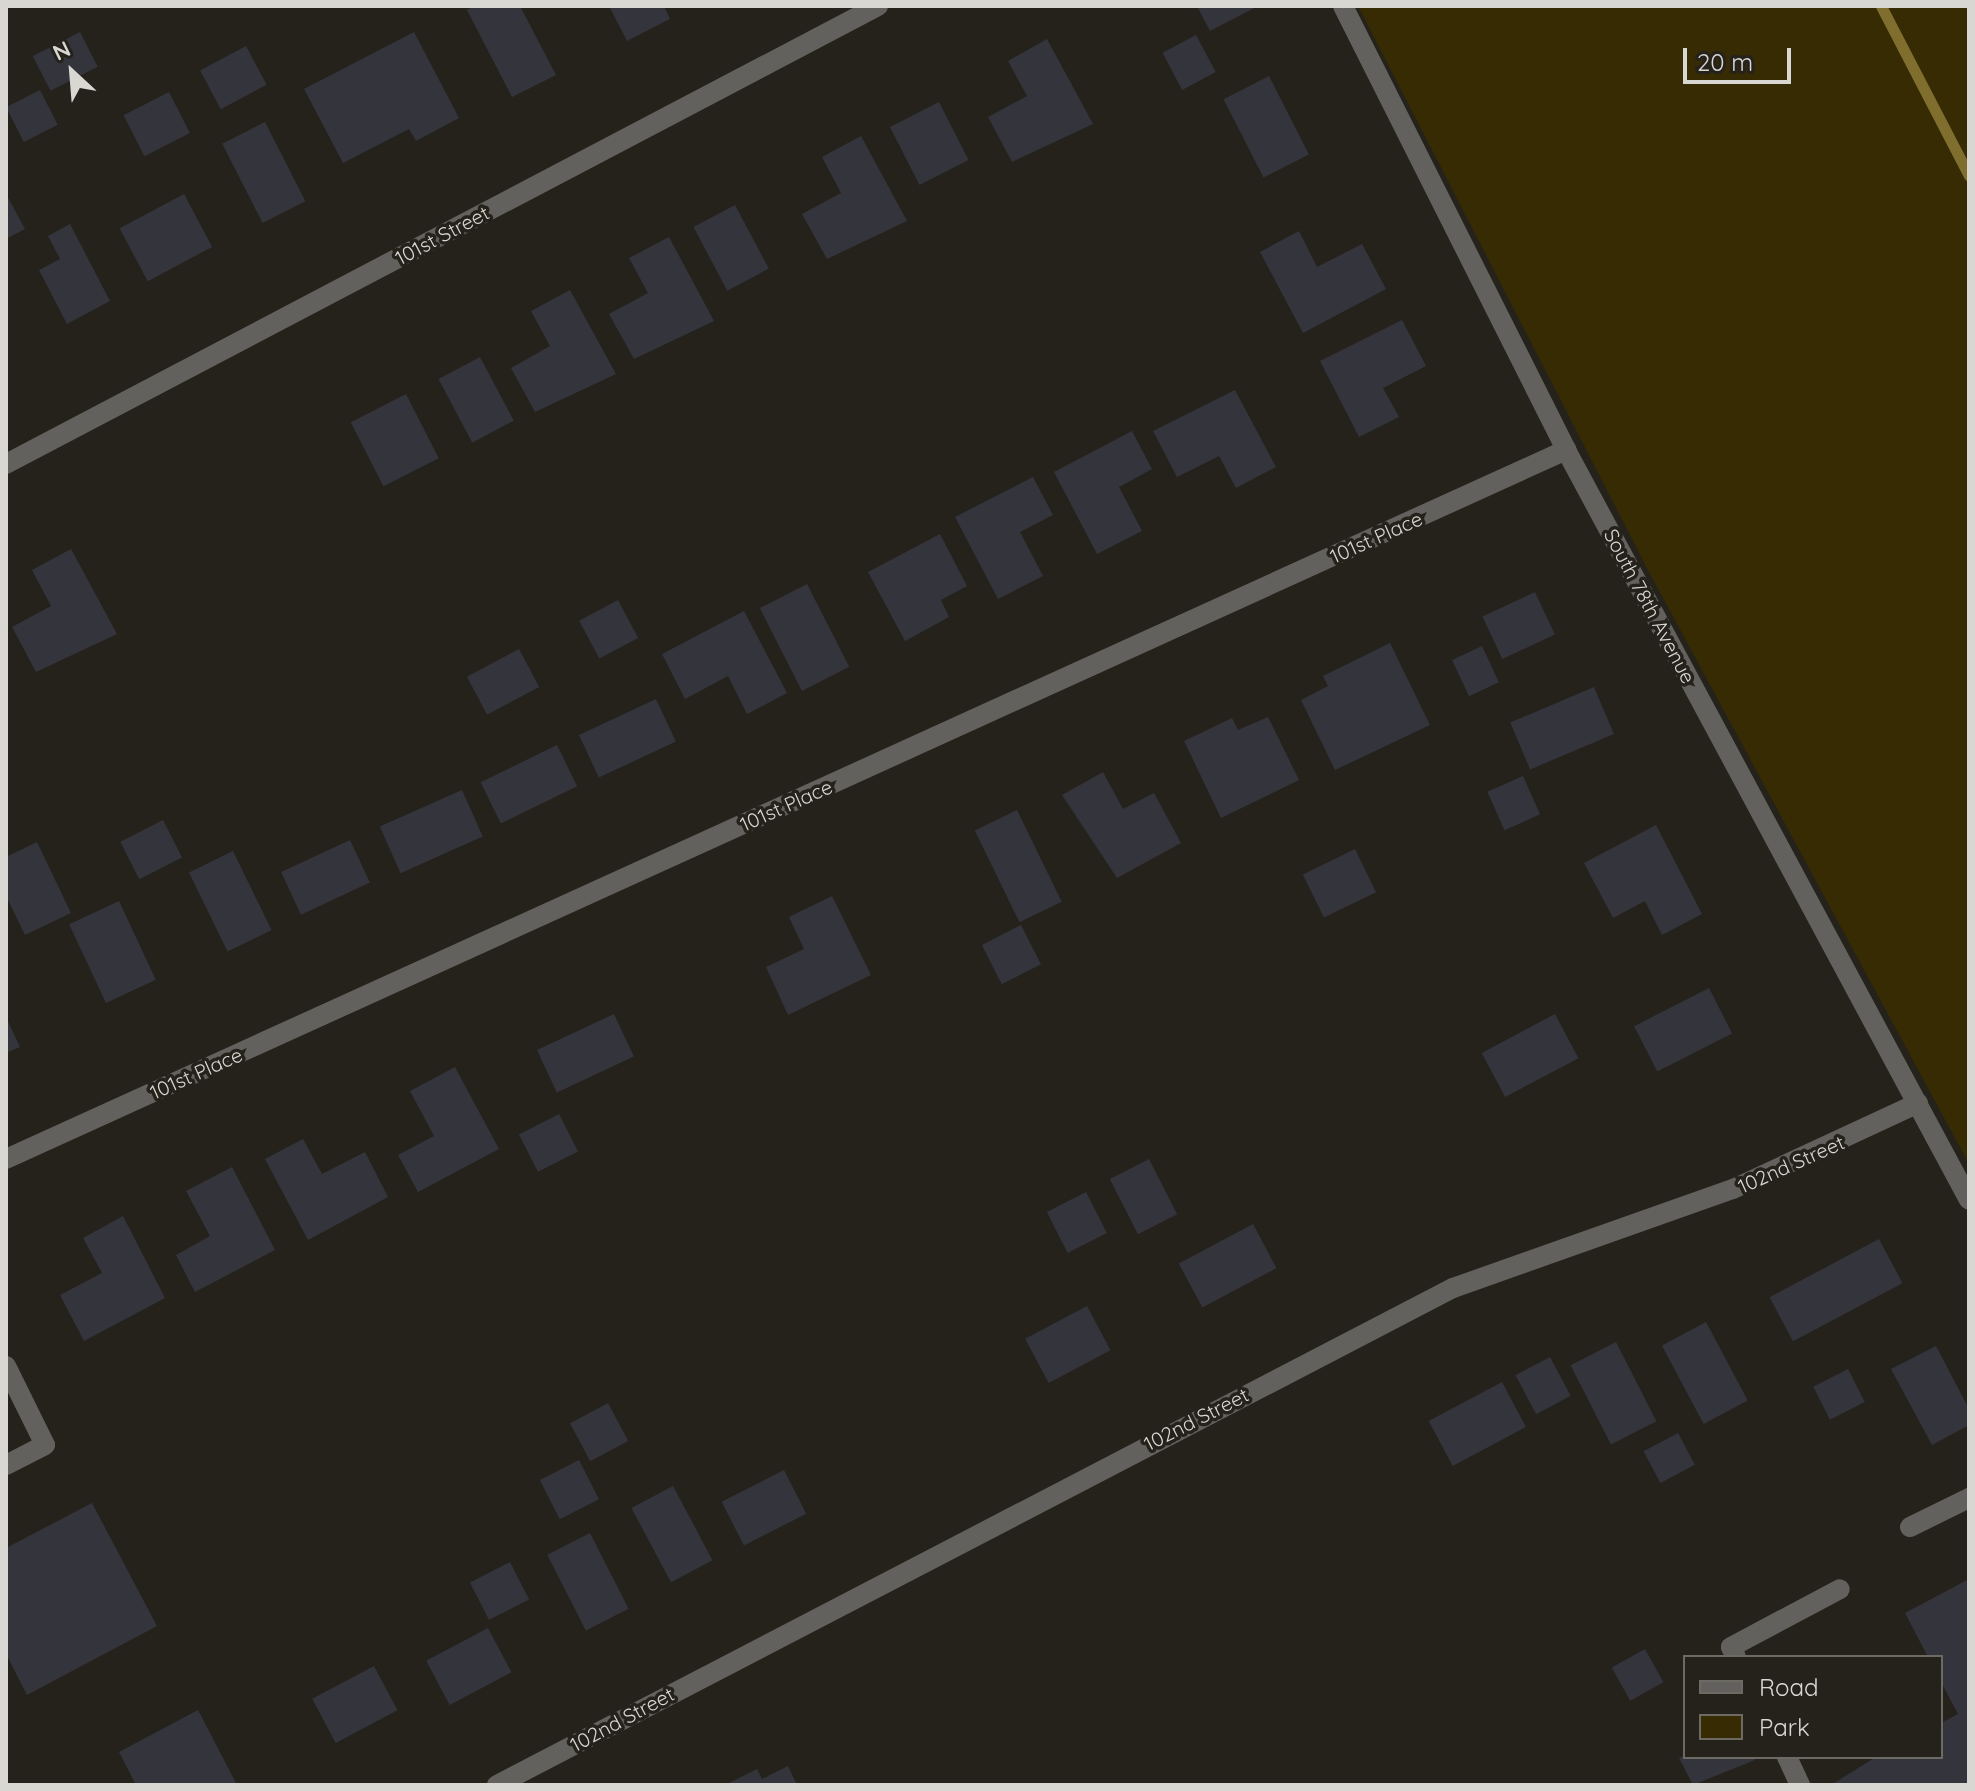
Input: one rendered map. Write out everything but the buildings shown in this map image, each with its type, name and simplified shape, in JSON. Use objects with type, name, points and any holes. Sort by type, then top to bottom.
[{"type":"street","name":"101st Street","points":[[6,464],[878,6]]},
{"type":"street","name":"South 78th Avenue","points":[[1343,6],[1566,450],[1969,1200]]},
{"type":"street","name":"101st Place","points":[[6,1159],[1566,450]]},
{"type":"street","name":"102nd Street","points":[[497,1785],[1453,1288],[1733,1189],[1918,1103]]},
{"type":"street","points":[[6,1366],[45,1445],[6,1465]]},
{"type":"street","points":[[1910,1527],[1969,1498]]},
{"type":"street","points":[[1735,1655],[1731,1647],[1840,1589]]},
{"type":"street","points":[[1788,1759],[1800,1785]]},
{"type":"green space","points":[[1358,6],[1969,6],[1969,1164],[1649,572]]},
{"type":"waterway","points":[[1881,6],[1969,176]]}]
